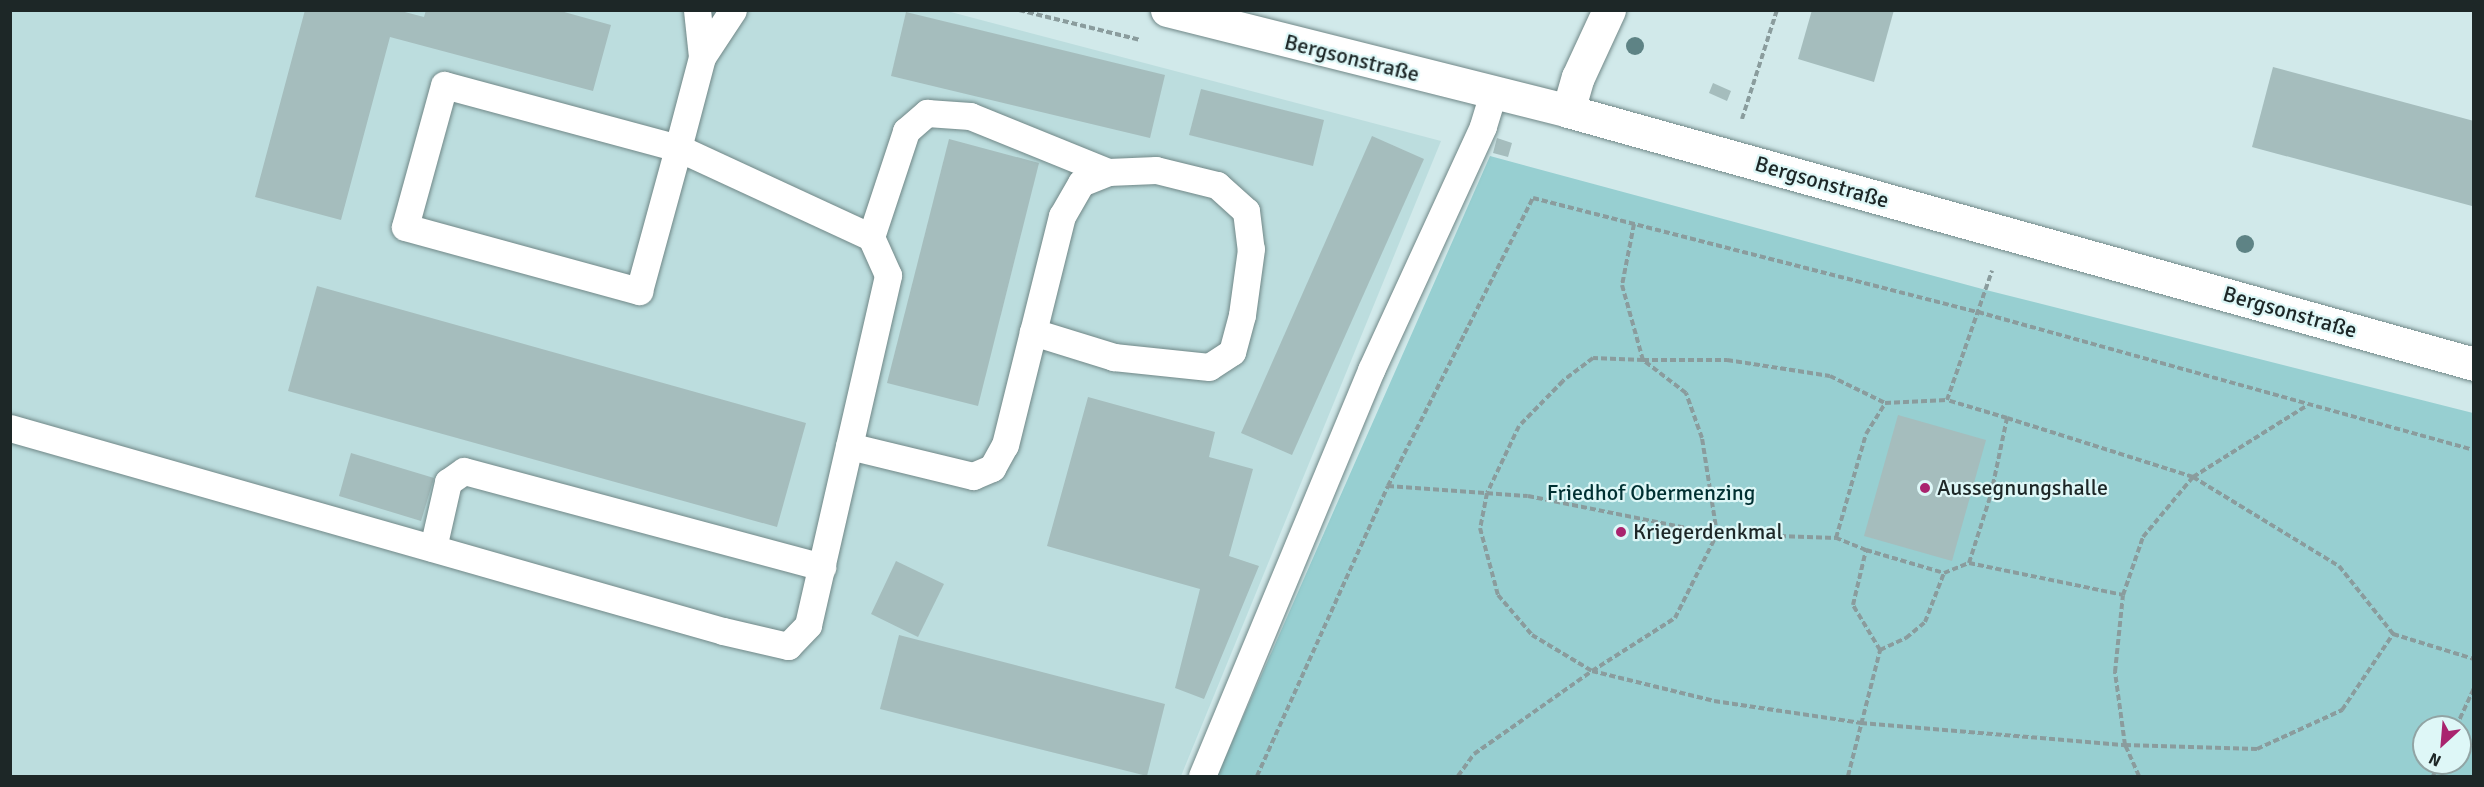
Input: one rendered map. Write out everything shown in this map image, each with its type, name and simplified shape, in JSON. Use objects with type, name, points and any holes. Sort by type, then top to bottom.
[{"type":"street","name":"Bergsonstraße","points":[[1167,10],[1568,111],[2474,364]]},
{"type":"street","points":[[1568,111],[1578,76],[1609,10]]},
{"type":"lane","points":[[697,10],[702,57]]},
{"type":"lane","points":[[10,428],[723,631],[788,646],[808,626],[888,275],[871,237],[678,148],[444,85],[405,227],[639,291],[678,148],[702,57],[733,10]]},
{"type":"lane","points":[[1202,777],[1371,370],[1483,126],[1492,93]]},
{"type":"lane","points":[[871,237],[906,131],[927,114],[970,116],[1108,172]]},
{"type":"lane","points":[[849,446],[973,476],[992,468],[1005,445],[1033,332],[1062,216],[1081,183],[1108,172],[1156,170],[1217,185],[1246,211],[1251,249],[1232,352],[1209,367],[1114,357],[1033,332]]},
{"type":"lane","points":[[433,548],[448,482],[464,471],[822,567]]},
{"type":"path","points":[[1741,123],[1777,10]]},
{"type":"path","points":[[1257,777],[1388,486],[1533,198],[1978,312],[2474,450]]},
{"type":"path","points":[[1458,777],[1474,754],[1592,671],[1675,618],[1717,534],[1702,438],[1686,393],[1643,360],[1622,285],[1634,224]]},
{"type":"path","points":[[1947,400],[1995,265]]},
{"type":"path","points":[[2393,634],[2342,710],[2257,749],[2125,745],[1861,723],[1714,701],[1592,671],[1532,635],[1497,595],[1480,528],[1487,493],[1520,426],[1563,381],[1593,358],[1727,360],[1830,376],[1885,403],[1947,400],[2193,477],[2339,566],[2393,634],[2474,659]]},
{"type":"path","points":[[1836,538],[1866,434],[1885,403]]},
{"type":"path","points":[[2139,777],[2125,745],[2115,672],[2123,595],[2143,537],[2193,477],[2306,405]]},
{"type":"path","points":[[1968,562],[1991,494],[2007,418]]},
{"type":"path","points":[[1388,486],[1528,496],[1717,534],[1836,538],[1866,550],[1944,573],[1968,562],[2123,595]]},
{"type":"path","points":[[1848,777],[1880,650],[1853,605],[1866,550]]},
{"type":"path","points":[[1880,650],[1906,638],[1925,621],[1944,573]]},
{"type":"path","points":[[2462,715],[2474,688]]},
{"type":"shaded area","points":[[10,11],[947,11],[1441,141],[1181,776],[11,776]]},
{"type":"green space","name":"Friedhof Obermenzing","points":[[1490,156],[1986,290],[2473,413],[2473,776],[1217,776]]},
{"type":"building","points":[[305,10],[397,10],[424,17],[426,10],[557,10],[611,25],[593,91],[390,37],[341,220],[255,197]]},
{"type":"building","points":[[1812,10],[1894,10],[1874,82],[1798,59]]},
{"type":"building","points":[[906,12],[1165,75],[1150,138],[891,76]]},
{"type":"building","points":[[2273,67],[2474,121],[2472,206],[2252,147]]},
{"type":"building","points":[[1713,83],[1731,91],[1727,101],[1709,93]]},
{"type":"building","points":[[1201,89],[1324,120],[1313,166],[1189,135]]},
{"type":"building","points":[[1372,136],[1424,159],[1292,455],[1241,433]]},
{"type":"building","points":[[1497,138],[1512,143],[1508,157],[1493,153]]},
{"type":"building","points":[[949,139],[1039,163],[978,406],[887,383]]},
{"type":"building","points":[[317,286],[806,423],[777,527],[288,391]]},
{"type":"building","points":[[1088,397],[1215,432],[1209,457],[1253,469],[1229,556],[1259,566],[1204,699],[1175,688],[1200,589],[1047,546]]},
{"type":"building","name":"Aussegnungshalle","points":[[1898,415],[1986,440],[1952,561],[1864,536]]},
{"type":"building","points":[[351,453],[434,478],[421,521],[339,496]]},
{"type":"building","points":[[896,561],[944,584],[918,637],[871,614]]},
{"type":"building","points":[[899,635],[1165,704],[1147,776],[880,709]]},
{"type":"place","name":"Aussegnungshalle","points":[[1925,488]]},
{"type":"place","name":"Kriegerdenkmal","points":[[1621,532]]}]
